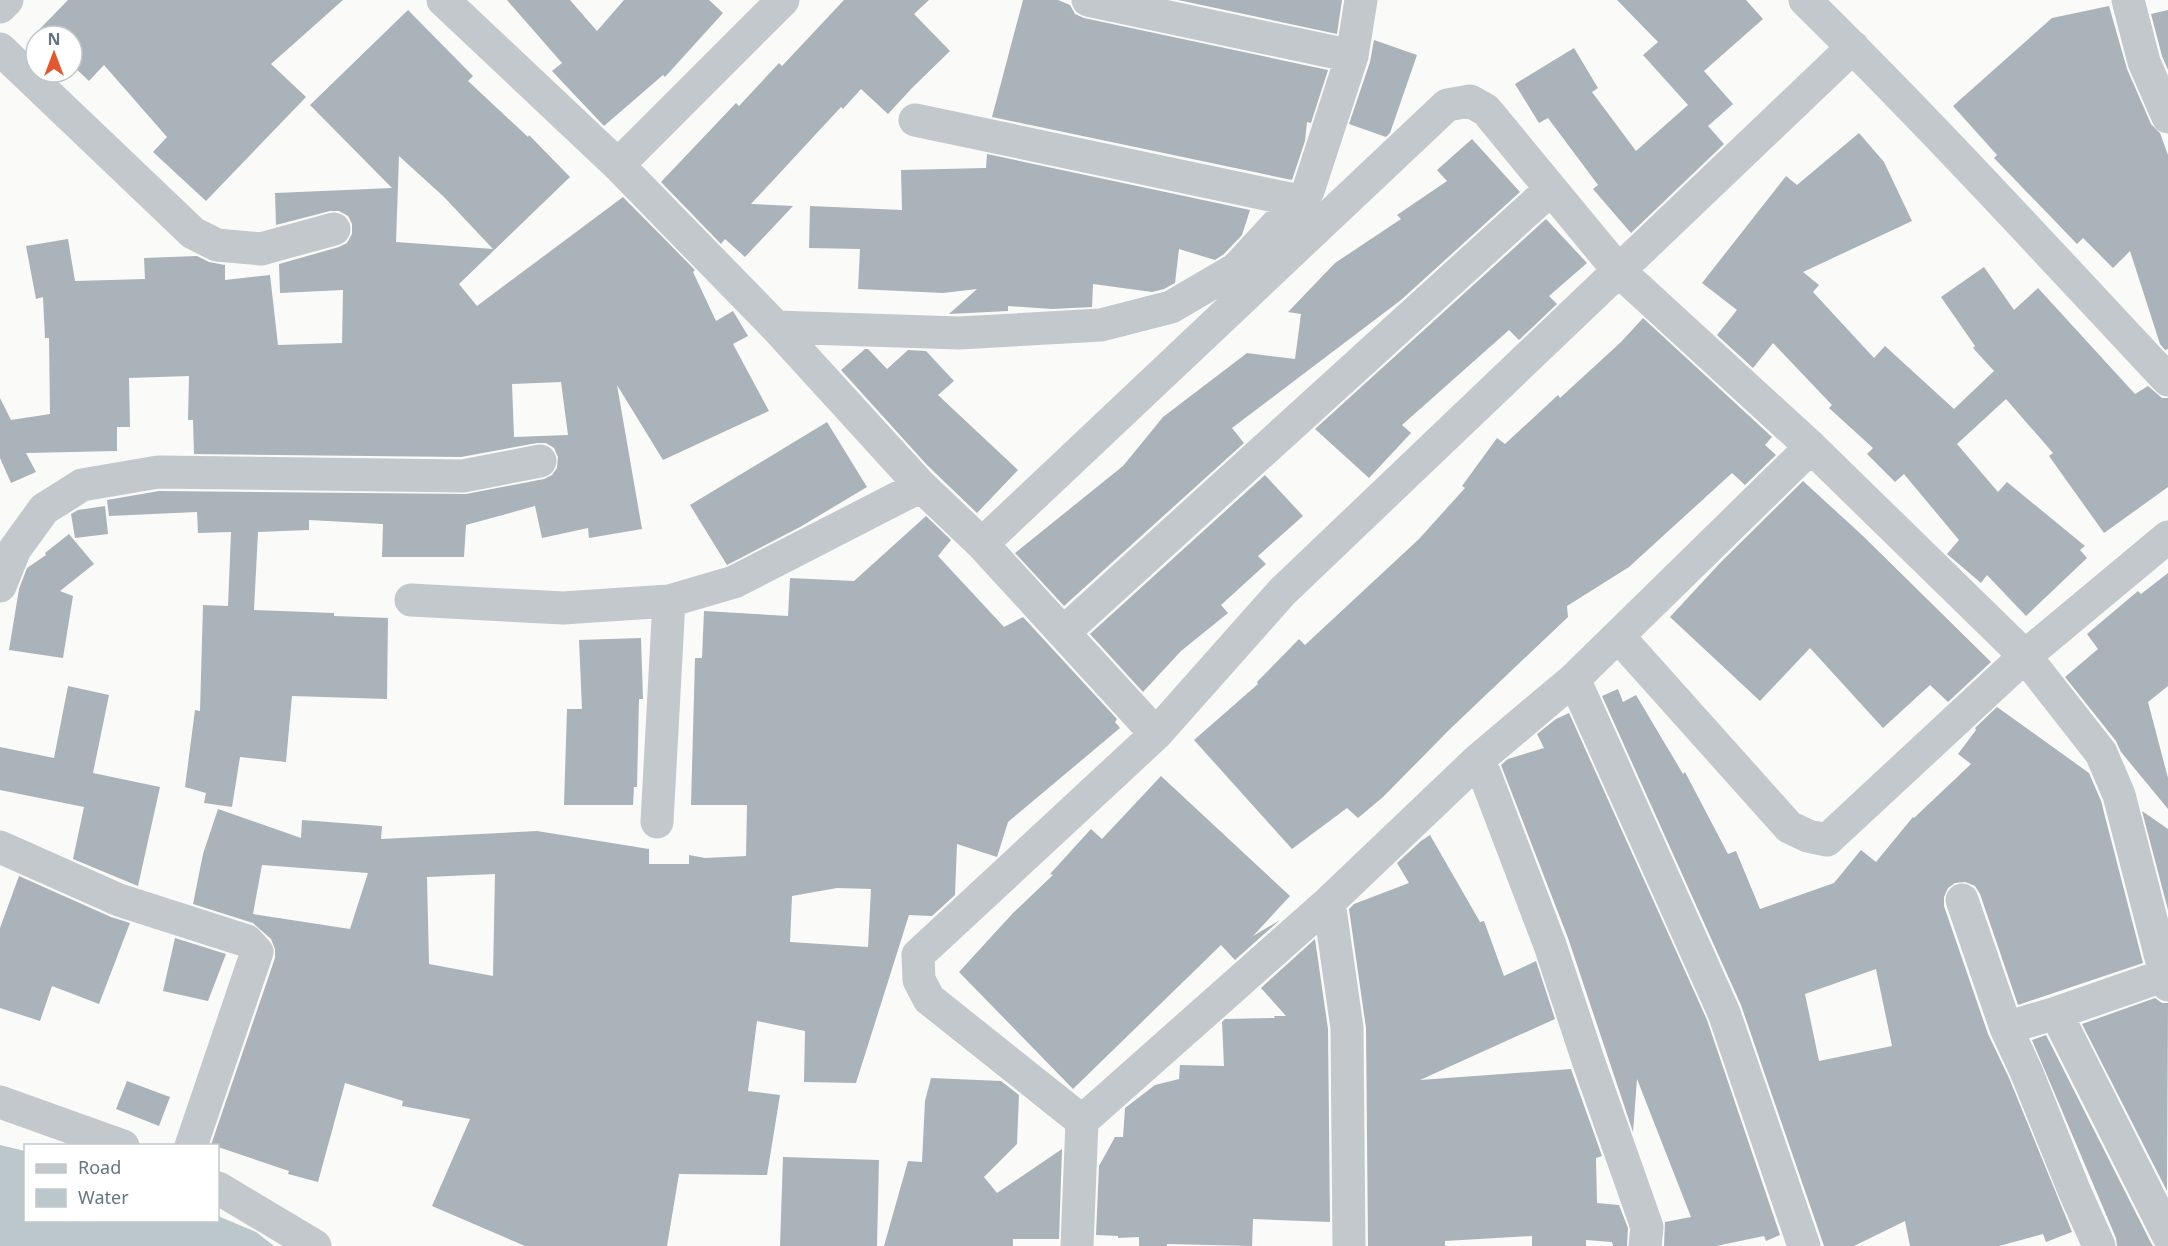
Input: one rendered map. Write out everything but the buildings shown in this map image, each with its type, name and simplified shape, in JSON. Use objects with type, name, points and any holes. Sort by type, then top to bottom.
[{"type":"street","points":[[0,7],[7,0]]},
{"type":"street","points":[[443,0],[618,165],[776,327],[921,486],[982,544],[1156,734]]},
{"type":"street","points":[[618,165],[783,0]]},
{"type":"street","points":[[1088,0],[1352,56]]},
{"type":"street","points":[[776,327],[959,333],[1101,325],[1171,307],[1236,269],[1308,191],[1352,56],[1360,0]]},
{"type":"street","points":[[1805,0],[1853,47],[2168,380]]},
{"type":"street","points":[[2128,0],[2144,62],[2168,117]]},
{"type":"street","points":[[1082,1121],[929,999],[919,980],[918,955],[1156,734],[1282,592],[1853,47]]},
{"type":"street","points":[[0,49],[192,233],[216,245],[261,249],[334,230]]},
{"type":"street","points":[[982,544],[1447,105],[1470,101],[1486,110],[1618,270],[1811,447],[2025,656],[2101,753],[2120,795],[2167,978],[2006,1028]]},
{"type":"street","points":[[915,120],[1299,201]]},
{"type":"street","points":[[1064,632],[1551,189]]},
{"type":"street","points":[[1077,1246],[1082,1121],[1329,902],[1479,759],[1574,679],[1811,447]]},
{"type":"street","points":[[0,586],[15,549],[44,509],[82,484],[158,472],[463,476],[540,461]]},
{"type":"street","points":[[411,600],[563,608],[669,601],[734,582],[921,486]]},
{"type":"street","points":[[1618,636],[1789,827],[1808,836],[1827,840],[2025,656],[2168,537]]},
{"type":"street","points":[[657,822],[669,601]]},
{"type":"street","points":[[1574,679],[1724,1013],[1804,1246]]},
{"type":"street","points":[[1479,759],[1550,945],[1647,1227],[1645,1246]]},
{"type":"street","points":[[0,847],[119,900],[247,941],[257,952],[192,1144]]},
{"type":"street","points":[[1962,900],[2006,1028],[2099,1246]]},
{"type":"street","points":[[1329,902],[1347,1028],[1349,1246]]},
{"type":"street","points":[[2056,1014],[2168,1235]]},
{"type":"street","points":[[0,1102],[117,1144]]},
{"type":"street","points":[[219,1189],[315,1246]]},
{"type":"water","points":[[0,1145],[24,1151],[24,1222],[219,1222],[219,1216],[256,1232],[274,1246],[0,1246]]}]
